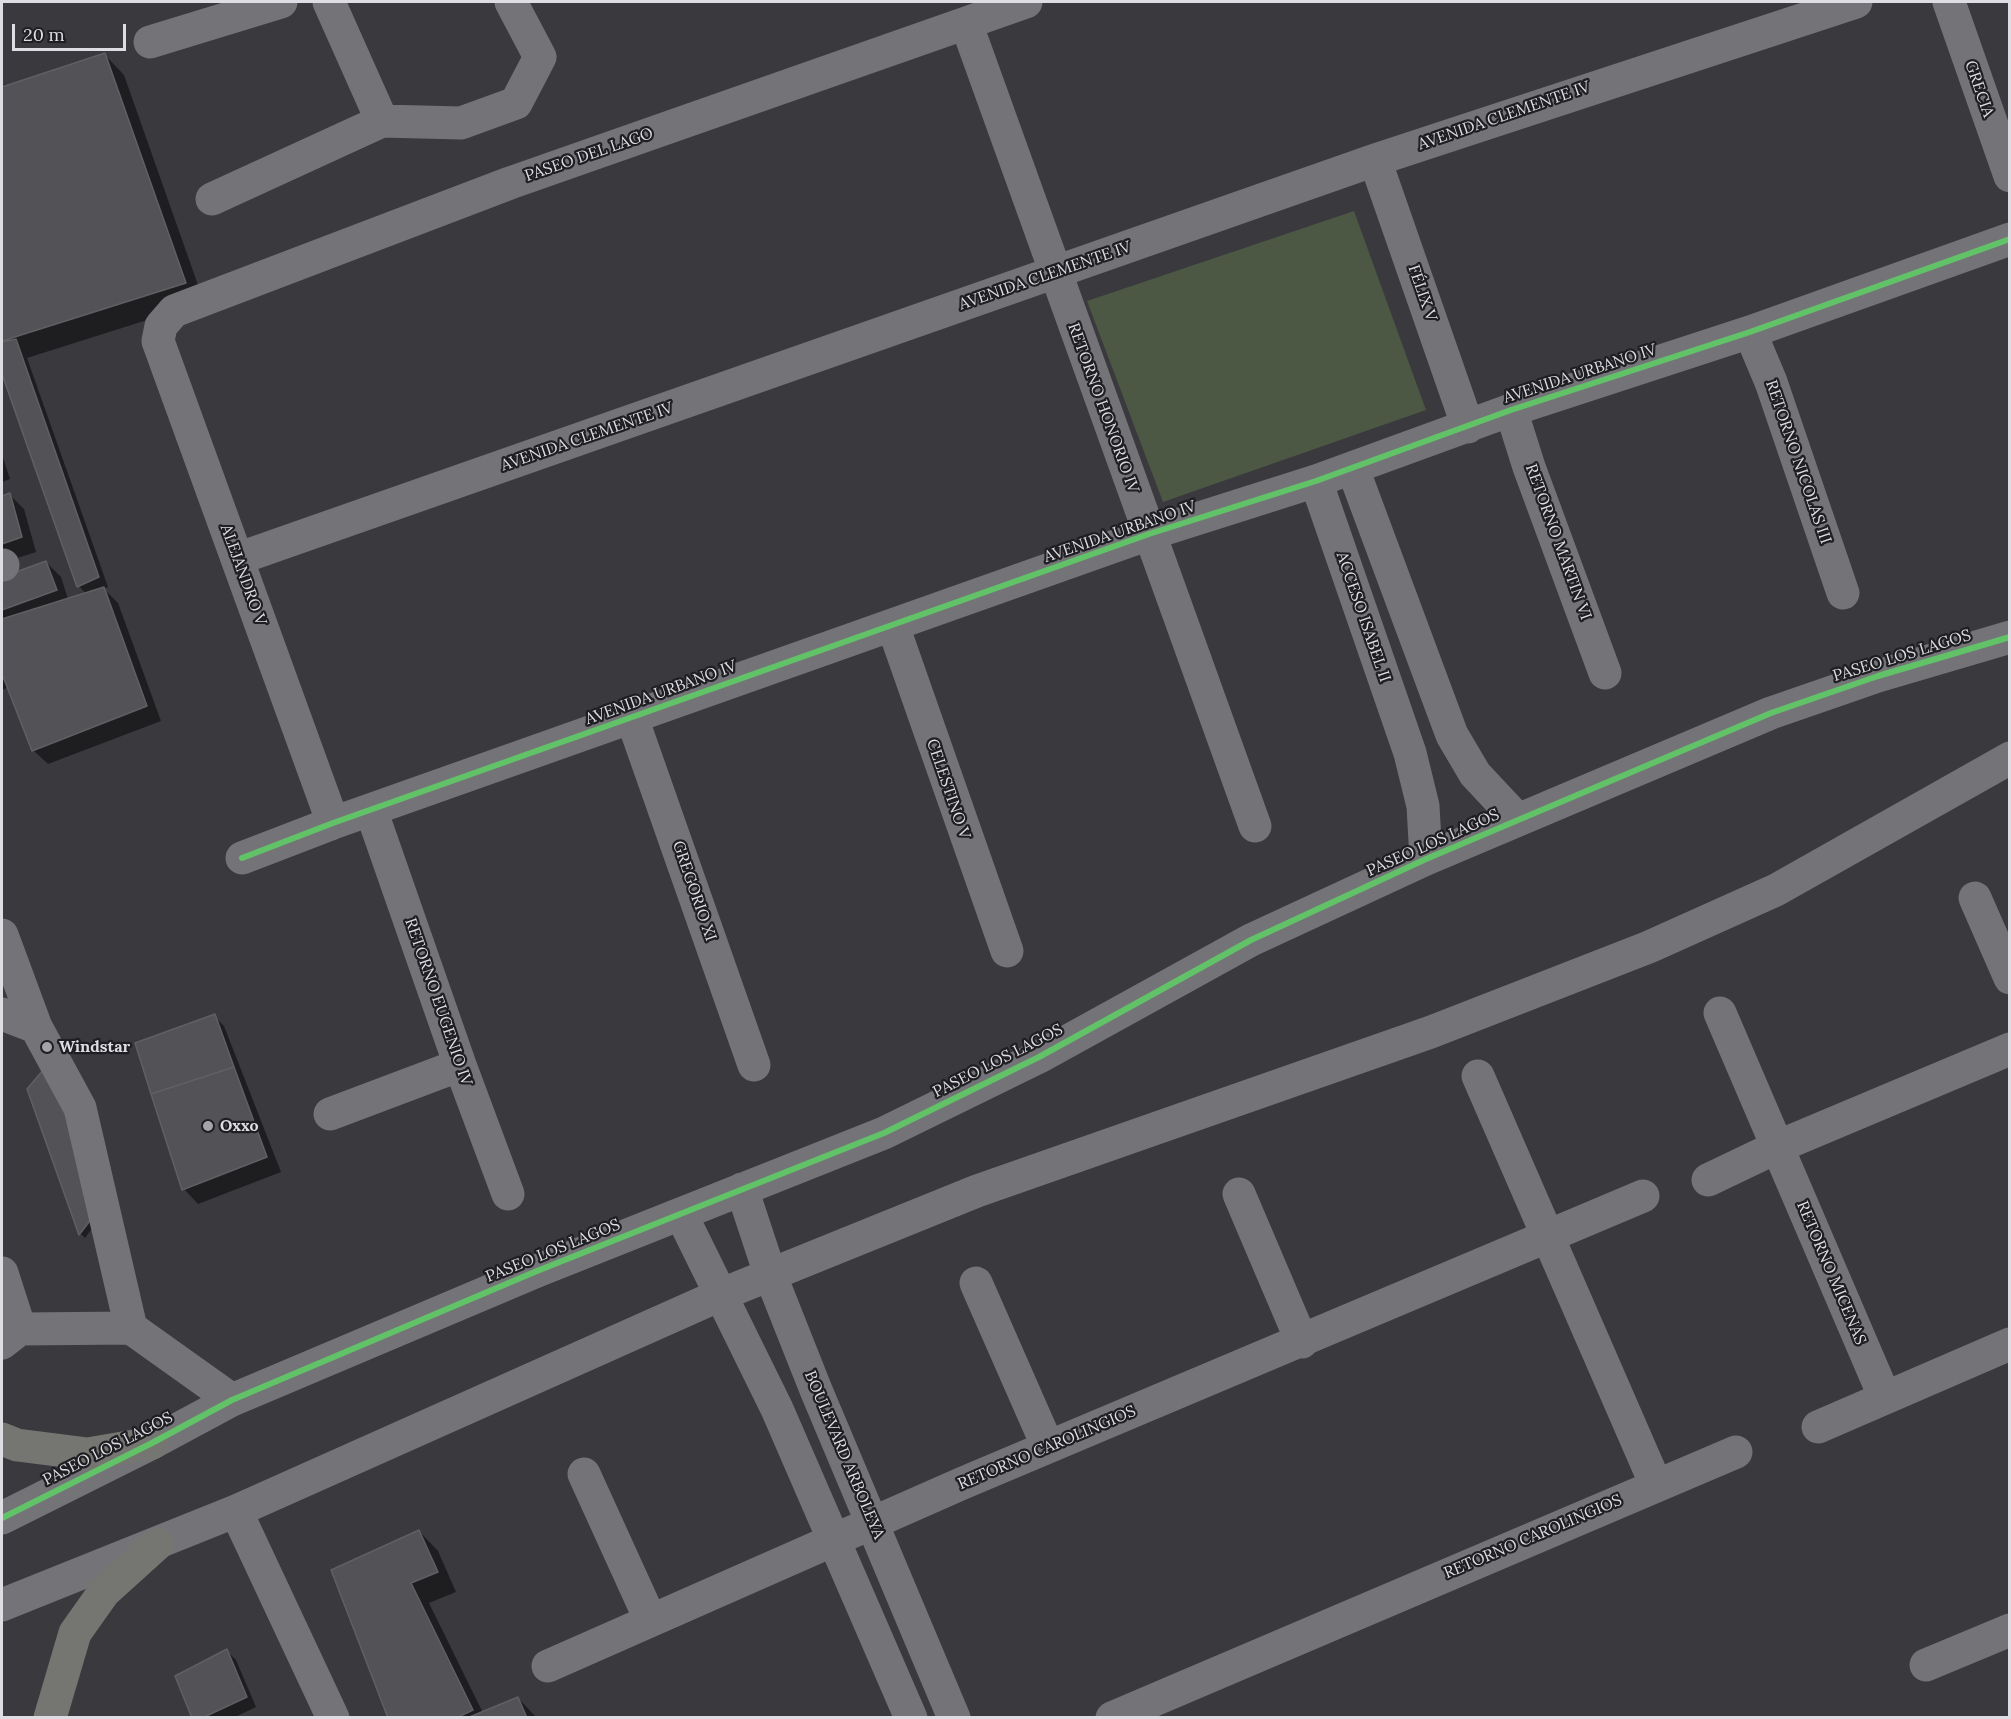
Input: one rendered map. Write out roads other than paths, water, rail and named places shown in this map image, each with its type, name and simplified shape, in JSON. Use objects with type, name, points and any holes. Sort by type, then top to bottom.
[{"type":"highway","points":[[2,1438],[17,1445],[88,1454],[152,1443]]},
{"type":"highway","points":[[50,1718],[75,1633],[104,1592],[157,1544]]},
{"type":"street","points":[[150,42],[281,2]]},
{"type":"street","points":[[329,2],[382,121]]},
{"type":"street","points":[[212,199],[382,121],[461,123],[516,103],[540,57],[511,2]]},
{"type":"street","name":"PASEO DEL LAGO","points":[[161,326],[174,311],[499,187],[1026,2]]},
{"type":"street","name":"AVENIDA CLEMENTE IV","points":[[237,559],[1375,160],[1856,2]]},
{"type":"street","name":"GRECIA","points":[[1949,2],[2010,176]]},
{"type":"street","name":"RETORNO HONORIO IV","points":[[966,23],[1255,826]]},
{"type":"street","name":"FÉLIX V","points":[[1375,160],[1468,427]]},
{"type":"street","name":"AVENIDA URBANO IV","points":[[242,858],[333,823],[1149,534],[1353,469],[1511,410],[1750,332],[2010,239]]},
{"type":"street","name":"ALEJANDRO V","points":[[161,326],[158,340],[333,823]]},
{"type":"street","name":"RETORNO NICOLAS III","points":[[1750,332],[1771,382],[1843,593]]},
{"type":"street","name":"RETORNO MARTIN VI","points":[[1511,410],[1529,467],[1605,673]]},
{"type":"street","points":[[1353,469],[1452,735],[1475,774],[1518,820]]},
{"type":"street","name":"ACCESO ISABEL II","points":[[1316,481],[1410,753],[1424,806],[1426,859]]},
{"type":"street","name":"CELESTINO V","points":[[893,626],[1007,951]]},
{"type":"street","name":"PASEO LOS LAGOS","points":[[2,1518],[232,1400],[537,1271],[884,1133],[1039,1057],[1251,940],[1426,859],[1771,713],[1878,676],[2010,637]]},
{"type":"street","name":"GREGORIO XI","points":[[632,718],[754,1065]]},
{"type":"street","points":[[1410,753],[1452,735]]},
{"type":"street","points":[[2,1605],[51,1583],[157,1544],[236,1511],[720,1295],[977,1191],[1420,1036],[1648,947],[1776,890],[2010,758]]},
{"type":"street","name":"RETORNO EUGENIO IV","points":[[371,810],[460,1065],[508,1194]]},
{"type":"street","points":[[1975,898],[2010,978]]},
{"type":"street","points":[[2,935],[36,1027],[80,1108],[131,1328]]},
{"type":"street","name":"RETORNO MICENAS","points":[[1720,1013],[1885,1398]]},
{"type":"street","points":[[2,1014],[36,1027]]},
{"type":"street","points":[[1708,1180],[1777,1147],[2010,1049]]},
{"type":"street","points":[[330,1114],[460,1065]]},
{"type":"street","points":[[1478,1076],[1656,1485]]},
{"type":"street","name":"BOULEVARD ARBOLEYA","points":[[742,1189],[770,1274],[816,1390],[954,1718]]},
{"type":"street","points":[[1239,1194],[1302,1342]]},
{"type":"street","name":"RETORNO CAROLINGIOS","points":[[548,1666],[650,1619],[873,1523],[1302,1342],[1548,1234],[1643,1196]]},
{"type":"street","points":[[681,1214],[777,1408],[911,1718]]},
{"type":"street","points":[[2,1273],[11,1336],[131,1328],[232,1400]]},
{"type":"street","points":[[975,1283],[1048,1448]]},
{"type":"street","points":[[1818,1427],[2010,1344]]},
{"type":"street","name":"RETORNO CAROLINGIOS","points":[[1112,1718],[1736,1452]]},
{"type":"street","points":[[584,1474],[650,1619]]},
{"type":"street","points":[[236,1511],[333,1718]]},
{"type":"street","points":[[1926,1665],[2008,1636]]},
{"type":"place","name":"Windstar","points":[[47,1047]]},
{"type":"place","name":"Oxxo","points":[[208,1126]]}]
